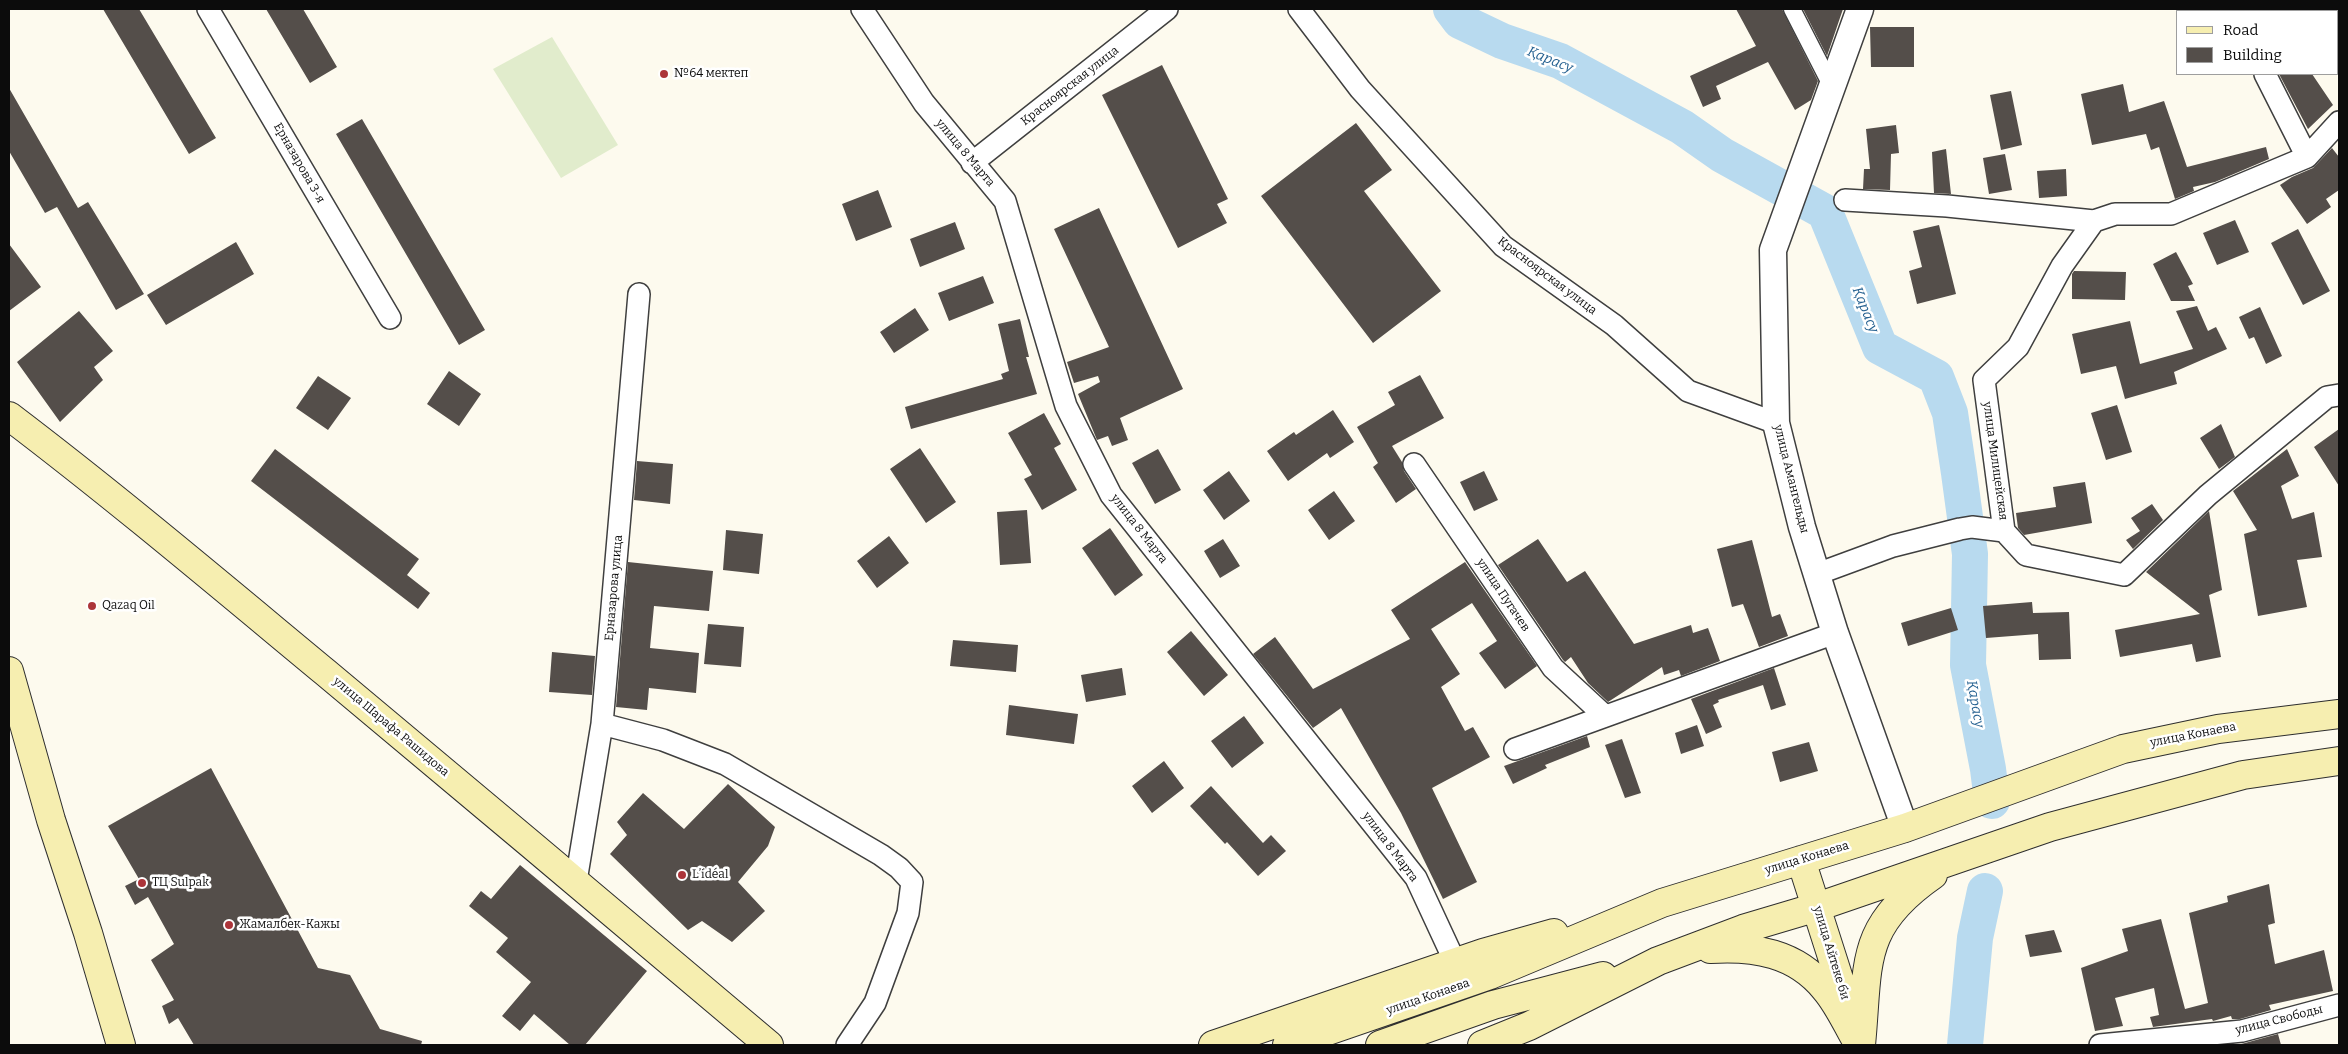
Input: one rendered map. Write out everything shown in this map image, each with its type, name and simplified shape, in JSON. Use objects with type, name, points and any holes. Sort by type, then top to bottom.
[{"type":"main road","name":"улица Шарафа Рашидова","points":[[9,416],[92,479],[576,881],[769,1045]]},
{"type":"main road","points":[[9,671],[51,820],[88,933],[121,1045]]},
{"type":"main road","name":"улица Конаева","points":[[1287,1045],[1490,975],[1662,903],[1904,828],[2123,749],[2218,728],[2339,714]]},
{"type":"main road","points":[[1482,1045],[1529,1026],[1658,962],[1743,929],[1817,907],[2050,827],[2242,775],[2339,761]]},
{"type":"main road","points":[[1860,1045],[1870,955],[1882,924],[1901,899],[1956,859]]},
{"type":"main road","name":"улица Айтеке би","points":[[1801,860],[1860,1045]]},
{"type":"main road","points":[[1213,1045],[1454,962],[1662,903]]},
{"type":"main road","points":[[1684,952],[1740,947],[1770,952],[1803,968],[1826,989],[1860,1045]]},
{"type":"main road","points":[[1380,1045],[1493,1005],[1658,962]]},
{"type":"street","name":"Ерназарова 3-я","points":[[208,9],[390,318]]},
{"type":"street","name":"улица 8 Марта","points":[[862,9],[924,103],[1005,201],[1066,406],[1111,495],[1416,878],[1454,962]]},
{"type":"street","name":"Красноярская улица","points":[[972,163],[1167,9]]},
{"type":"street","name":"Красноярская улица","points":[[1299,9],[1360,89],[1503,246],[1614,325],[1688,391],[1776,423]]},
{"type":"street","points":[[1792,9],[1833,89]]},
{"type":"street","name":"улица Амангельды","points":[[1860,9],[1833,89],[1773,250],[1776,423],[1802,527],[1835,633],[1904,828]]},
{"type":"street","points":[[2265,75],[2307,157]]},
{"type":"street","points":[[1845,200],[1946,206],[2094,221],[2115,214],[2171,214],[2307,157],[2339,122]]},
{"type":"street","name":"улица Милицейская","points":[[2094,221],[2062,266],[2018,347],[1984,380],[2004,530],[2026,555],[2124,574],[2215,489],[2327,397],[2339,395]]},
{"type":"street","name":"Ерназарова улица","points":[[576,881],[602,724],[639,294]]},
{"type":"street","name":"улица Пугачев","points":[[1414,464],[1553,668],[1605,716]]},
{"type":"street","points":[[1817,574],[1893,546],[1966,528],[2004,530]]},
{"type":"street","points":[[1516,749],[1835,633]]},
{"type":"street","points":[[602,724],[663,740],[725,764],[880,855],[900,868],[912,882],[908,913],[875,1003],[847,1045]]},
{"type":"street","name":"улица Свободы","points":[[2100,1045],[2242,1031],[2339,1005]]},
{"type":"green space","points":[[552,37],[618,145],[561,178],[493,69]]},
{"type":"building","points":[[103,9],[139,9],[216,138],[189,154]]},
{"type":"building","points":[[266,9],[303,9],[337,67],[310,83]]},
{"type":"building","points":[[1736,9],[1782,9],[1818,81],[1811,100],[1795,110],[1768,62],[1716,86],[1721,99],[1703,107],[1690,76],[1756,46]]},
{"type":"building","points":[[1803,9],[1843,9],[1827,56]]},
{"type":"building","points":[[1870,27],[1914,27],[1914,67],[1871,67]]},
{"type":"building","points":[[1162,65],[1228,199],[1217,204],[1227,223],[1178,248],[1102,95]]},
{"type":"building","points":[[2280,75],[2313,75],[2333,105],[2308,129]]},
{"type":"building","points":[[2123,84],[2129,112],[2164,101],[2187,167],[2266,147],[2269,159],[2215,182],[2193,187],[2194,191],[2175,199],[2159,147],[2151,150],[2146,134],[2092,145],[2081,94]]},
{"type":"building","points":[[9,88],[78,208],[88,202],[144,294],[116,310],[57,207],[45,213],[9,151]]},
{"type":"building","points":[[2011,91],[2022,145],[2001,150],[1990,95]]},
{"type":"building","points":[[362,119],[485,330],[459,345],[336,134]]},
{"type":"building","points":[[1356,123],[1392,170],[1364,191],[1441,291],[1373,343],[1261,196]]},
{"type":"building","points":[[1896,125],[1899,153],[1891,154],[1890,190],[1863,189],[1864,169],[1870,169],[1866,129]]},
{"type":"building","points":[[2332,148],[2339,157],[2339,190],[2326,199],[2331,207],[2307,224],[2280,185],[2292,177],[2313,168]]},
{"type":"building","points":[[1946,149],[1951,194],[1934,193],[1932,152]]},
{"type":"building","points":[[2005,154],[2012,190],[1989,194],[1983,158]]},
{"type":"building","points":[[2066,169],[2067,196],[2039,198],[2037,171]]},
{"type":"building","points":[[878,190],[892,227],[856,241],[842,204]]},
{"type":"building","points":[[1099,208],[1183,389],[1120,418],[1128,440],[1112,446],[1108,436],[1097,440],[1078,394],[1100,382],[1098,376],[1074,383],[1067,362],[1109,347],[1054,229]]},
{"type":"building","points":[[2235,220],[2249,252],[2217,265],[2203,233]]},
{"type":"building","points":[[955,222],[965,249],[920,267],[910,239]]},
{"type":"building","points":[[1939,225],[1956,294],[1917,304],[1909,271],[1922,267],[1913,231]]},
{"type":"building","points":[[2298,229],[2330,291],[2303,305],[2271,243]]},
{"type":"building","points":[[236,242],[254,274],[166,325],[147,295]]},
{"type":"building","points":[[9,244],[41,287],[9,311]]},
{"type":"building","points":[[2176,252],[2193,284],[2188,286],[2195,301],[2171,301],[2153,264]]},
{"type":"building","points":[[2074,271],[2126,272],[2125,300],[2072,299],[2072,274]]},
{"type":"building","points":[[983,276],[994,303],[949,321],[938,293]]},
{"type":"building","points":[[2197,306],[2208,331],[2216,327],[2227,349],[2174,372],[2177,384],[2125,399],[2116,366],[2081,374],[2072,334],[2130,321],[2140,364],[2193,349],[2176,311]]},
{"type":"building","points":[[2260,307],[2282,356],[2266,364],[2254,337],[2249,339],[2239,317]]},
{"type":"building","points":[[915,308],[929,330],[894,353],[880,332]]},
{"type":"building","points":[[79,311],[113,351],[94,367],[103,380],[60,422],[17,362]]},
{"type":"building","points":[[1020,319],[1029,357],[1026,357],[1037,394],[911,429],[905,407],[1003,379],[1001,374],[1009,371],[998,324]]},
{"type":"building","points":[[449,371],[481,394],[459,426],[427,404]]},
{"type":"building","points":[[1420,375],[1444,418],[1392,446],[1402,462],[1404,471],[1416,489],[1396,503],[1373,467],[1378,463],[1357,427],[1395,405],[1388,392]]},
{"type":"building","points":[[318,376],[351,398],[328,430],[296,408]]},
{"type":"building","points":[[2117,405],[2132,452],[2106,460],[2091,413]]},
{"type":"building","points":[[1333,410],[1354,442],[1330,458],[1327,453],[1288,481],[1267,451],[1294,432],[1296,435]]},
{"type":"building","points":[[1044,413],[1061,444],[1054,448],[1077,490],[1042,510],[1024,479],[1032,475],[1008,433]]},
{"type":"building","points":[[2221,424],[2235,457],[2219,469],[2200,438]]},
{"type":"building","points":[[2339,429],[2339,486],[2314,447]]},
{"type":"building","points":[[920,448],[956,502],[926,523],[890,469]]},
{"type":"building","points":[[275,449],[419,559],[407,575],[430,593],[418,609],[251,481]]},
{"type":"building","points":[[1158,449],[1181,490],[1155,504],[1132,463]]},
{"type":"building","points":[[2287,449],[2299,476],[2281,486],[2292,519],[2314,512],[2322,557],[2297,560],[2307,607],[2258,616],[2244,534],[2257,530],[2233,491]]},
{"type":"building","points":[[637,461],[673,464],[670,504],[634,500]]},
{"type":"building","points":[[1229,471],[1250,501],[1224,520],[1203,490]]},
{"type":"building","points":[[1484,471],[1498,500],[1474,511],[1460,482]]},
{"type":"building","points":[[2085,482],[2092,523],[2024,535],[2018,528],[2016,513],[2056,507],[2053,487]]},
{"type":"building","points":[[1334,491],[1355,521],[1329,540],[1308,510]]},
{"type":"building","points":[[2152,504],[2163,520],[2133,549],[2126,540],[2140,531],[2131,518]]},
{"type":"building","points":[[1027,510],[1031,563],[1000,565],[997,512]]},
{"type":"building","points":[[2209,511],[2222,590],[2209,595],[2221,657],[2196,662],[2192,644],[2120,657],[2115,630],[2200,614],[2146,572]]},
{"type":"building","points":[[1110,528],[1143,575],[1115,596],[1082,548]]},
{"type":"building","points":[[726,530],[763,534],[759,574],[723,570]]},
{"type":"building","points":[[889,536],[909,563],[877,588],[857,561]]},
{"type":"building","points":[[1223,539],[1240,566],[1220,578],[1204,551]]},
{"type":"building","points":[[1538,539],[1567,582],[1585,571],[1634,644],[1691,625],[1693,633],[1708,628],[1720,661],[1681,676],[1679,670],[1664,675],[1662,667],[1608,702],[1588,683],[1571,657],[1565,662],[1563,660],[1498,565]]},
{"type":"building","points":[[1752,540],[1772,617],[1780,614],[1788,636],[1759,647],[1743,604],[1732,607],[1717,549]]},
{"type":"building","points":[[628,562],[713,571],[709,611],[654,606],[650,648],[699,653],[696,693],[649,688],[647,710],[616,707]]},
{"type":"building","points":[[1465,562],[1537,666],[1505,689],[1479,653],[1497,641],[1472,603],[1431,629],[1460,674],[1441,687],[1465,731],[1473,727],[1490,757],[1432,788],[1477,882],[1443,899],[1401,813],[1341,708],[1313,728],[1253,654],[1275,637],[1313,689],[1410,639],[1391,610]]},
{"type":"building","points":[[2032,602],[2033,613],[2069,612],[2071,659],[2039,660],[2038,634],[1986,638],[1983,606]]},
{"type":"building","points":[[1951,608],[1958,630],[1908,646],[1901,623]]},
{"type":"building","points":[[708,624],[744,627],[741,667],[704,664]]},
{"type":"building","points":[[1191,631],[1228,675],[1204,696],[1167,652]]},
{"type":"building","points":[[953,640],[1018,645],[1016,672],[950,666]]},
{"type":"building","points":[[552,652],[595,656],[592,695],[549,692]]},
{"type":"building","points":[[1122,668],[1126,695],[1086,702],[1081,675]]},
{"type":"building","points":[[1774,668],[1786,705],[1771,710],[1763,685],[1718,700],[1719,702],[1713,705],[1722,727],[1706,734],[1691,699]]},
{"type":"building","points":[[1009,705],[1078,714],[1074,744],[1006,735]]},
{"type":"building","points":[[1244,716],[1264,743],[1232,768],[1211,741]]},
{"type":"building","points":[[1697,725],[1704,746],[1681,754],[1675,733]]},
{"type":"building","points":[[1587,736],[1590,747],[1545,765],[1547,768],[1513,784],[1504,766]]},
{"type":"building","points":[[1622,739],[1641,793],[1625,798],[1605,745]]},
{"type":"building","points":[[1809,742],[1818,771],[1780,782],[1772,752]]},
{"type":"building","points":[[1164,761],[1184,788],[1152,813],[1132,786]]},
{"type":"building","name":"Жамалбек-Кажы","points":[[211,768],[318,968],[350,975],[380,1029],[422,1041],[421,1045],[194,1045],[178,1018],[169,1024],[162,1006],[174,1000],[151,960],[174,944],[148,897],[135,905],[125,886],[139,879],[108,826]]},
{"type":"building","points":[[728,784],[775,827],[768,846],[738,882],[765,911],[732,942],[702,921],[688,930],[610,854],[627,835],[617,822],[643,793],[684,829]]},
{"type":"building","points":[[1211,786],[1263,843],[1271,835],[1286,851],[1258,876],[1190,806]]},
{"type":"building","points":[[520,865],[647,971],[585,1045],[570,1045],[534,1014],[520,1031],[502,1016],[531,982],[496,952],[508,938],[469,906],[481,891],[491,899]]},
{"type":"building","points":[[2269,884],[2275,923],[2268,925],[2275,964],[2324,950],[2333,991],[2269,1005],[2271,1010],[2240,1019],[2232,1019],[2231,1016],[2213,1021],[2212,1019],[2153,1027],[2150,1017],[2159,1015],[2154,988],[2115,998],[2123,1026],[2095,1031],[2081,968],[2128,951],[2122,929],[2161,919],[2185,1009],[2208,1003],[2189,913],[2228,902],[2227,896]]},
{"type":"building","points":[[2054,930],[2062,952],[2030,957],[2025,935]]},
{"type":"building","points":[[2278,1034],[2281,1045],[2241,1044],[2245,1043]]},
{"type":"waterway","name":"Қарасу","points":[[1451,9],[1460,21],[1502,41],[1560,61],[1682,127],[1722,155],[1825,212],[1880,347],[1936,377],[1950,413],[1970,554],[1968,665],[1988,769],[1992,801]]},
{"type":"waterway","name":"Қарасу","points":[[1965,1045],[1975,938],[1985,891]]},
{"type":"place","name":"№64 мектеп","points":[[664,74]]},
{"type":"place","name":"Qazaq Oil","points":[[92,606]]},
{"type":"place","name":"L’idéal","points":[[682,875]]},
{"type":"place","name":"ТЦ Sulpak","points":[[142,883]]},
{"type":"place","name":"Жамалбек-Кажы","points":[[229,925]]}]
